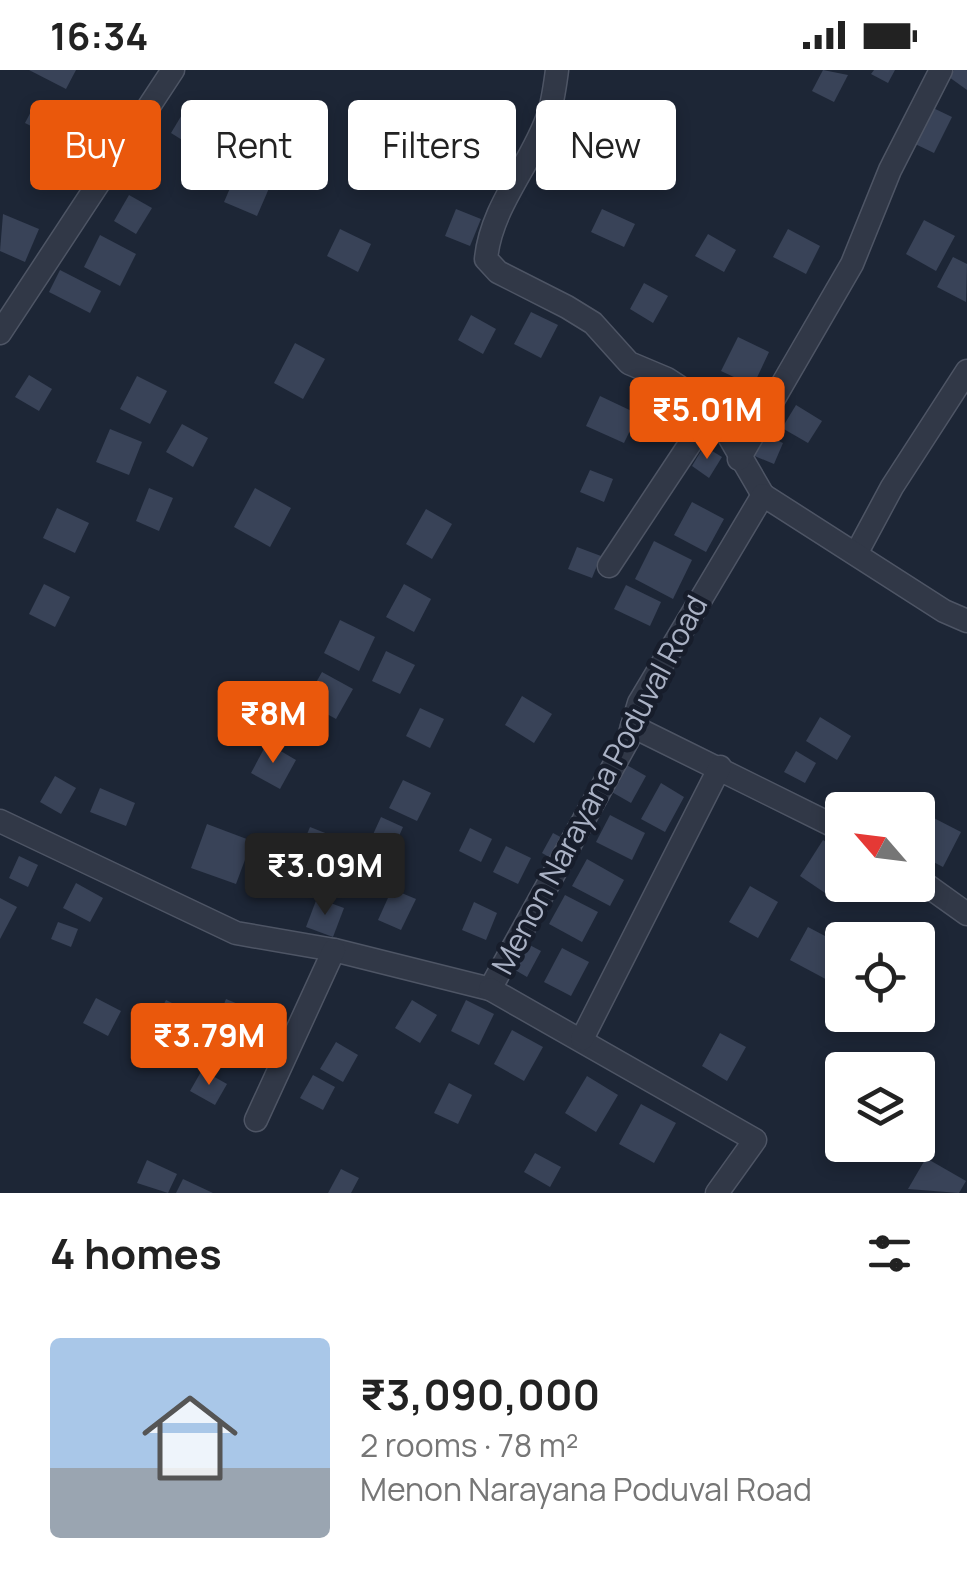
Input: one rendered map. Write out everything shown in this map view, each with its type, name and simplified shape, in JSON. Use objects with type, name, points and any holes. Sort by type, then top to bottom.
[{"type":"street","points":[[0,333],[173,70]]},
{"type":"street","points":[[558,70],[549,115],[508,194],[488,243],[486,259],[498,272],[593,323],[629,363],[667,380],[713,409],[763,494],[967,621]]},
{"type":"street","points":[[739,459],[852,264],[890,170],[941,70]]},
{"type":"street","points":[[856,554],[892,487],[967,371]]},
{"type":"street","points":[[609,566],[713,409]]},
{"type":"street","name":"Menon Narayana Poduval Road","points":[[0,820],[236,933],[334,950],[490,989],[632,726],[639,703],[763,494]]},
{"type":"street","points":[[632,726],[825,821]]},
{"type":"street","points":[[582,1039],[720,767]]},
{"type":"street","points":[[935,890],[967,914]]},
{"type":"street","points":[[256,1120],[334,950]]},
{"type":"street","points":[[490,989],[755,1140],[716,1193]]},
{"type":"building","points":[[29,70],[76,70],[66,89]]},
{"type":"building","points":[[823,70],[848,75],[834,102],[812,91]]},
{"type":"building","points":[[874,70],[895,70],[888,83],[871,74]]},
{"type":"building","points":[[954,70],[967,70],[967,90],[949,77]]},
{"type":"building","points":[[929,106],[952,117],[934,153],[911,142]]},
{"type":"building","points":[[181,116],[181,139],[171,133]]},
{"type":"building","points":[[229,190],[268,190],[257,216],[224,202]]},
{"type":"building","points":[[129,195],[152,208],[136,234],[114,221]]},
{"type":"building","points":[[456,209],[481,219],[470,246],[445,236]]},
{"type":"building","points":[[602,209],[635,224],[624,247],[591,232]]},
{"type":"building","points":[[3,214],[39,229],[25,262],[0,251]]},
{"type":"building","points":[[924,220],[955,236],[936,271],[906,254]]},
{"type":"building","points":[[340,229],[371,244],[358,272],[327,256]]},
{"type":"building","points":[[788,229],[820,246],[806,274],[773,257]]},
{"type":"building","points":[[708,234],[736,250],[724,272],[695,256]]},
{"type":"building","points":[[100,235],[136,254],[120,286],[84,267]]},
{"type":"building","points":[[953,257],[967,264],[966,302],[937,287]]},
{"type":"building","points":[[60,270],[101,291],[90,313],[49,292]]},
{"type":"building","points":[[644,283],[668,296],[653,323],[630,309]]},
{"type":"building","points":[[531,312],[558,325],[541,358],[514,344]]},
{"type":"building","points":[[471,315],[496,329],[483,354],[458,340]]},
{"type":"building","points":[[738,337],[769,352],[753,386],[721,371]]},
{"type":"building","points":[[295,343],[325,359],[303,399],[274,383]]},
{"type":"building","points":[[29,375],[52,389],[39,411],[15,397]]},
{"type":"building","points":[[137,376],[167,391],[150,424],[120,409]]},
{"type":"building","points":[[600,396],[638,414],[624,443],[586,426]]},
{"type":"building","points":[[796,405],[822,421],[808,443],[782,428]]},
{"type":"building","points":[[182,424],[208,438],[193,467],[166,452]]},
{"type":"building","points":[[110,429],[142,442],[129,475],[96,462]]},
{"type":"building","points":[[762,433],[783,443],[774,464],[752,455]]},
{"type":"building","points":[[704,446],[722,457],[709,478],[692,466]]},
{"type":"building","points":[[590,470],[613,479],[604,502],[580,492]]},
{"type":"building","points":[[149,488],[173,498],[159,531],[136,521]]},
{"type":"building","points":[[255,488],[291,508],[270,547],[234,527]]},
{"type":"building","points":[[692,502],[724,519],[706,552],[674,535]]},
{"type":"building","points":[[57,508],[89,523],[75,553],[43,538]]},
{"type":"building","points":[[426,509],[452,524],[432,559],[406,544]]},
{"type":"building","points":[[654,541],[692,560],[673,599],[635,579]]},
{"type":"building","points":[[577,547],[601,556],[592,578],[568,569]]},
{"type":"building","points":[[44,584],[70,597],[55,627],[29,614]]},
{"type":"building","points":[[404,584],[431,599],[414,632],[386,617]]},
{"type":"building","points":[[626,585],[661,602],[650,626],[614,609]]},
{"type":"building","points":[[340,620],[375,637],[359,671],[324,653]]},
{"type":"building","points":[[386,651],[415,665],[400,694],[372,681]]},
{"type":"building","points":[[322,672],[353,689],[336,719],[305,702]]},
{"type":"building","points":[[522,696],[552,714],[534,743],[505,725]]},
{"type":"building","points":[[420,708],[444,719],[430,748],[406,736]]},
{"type":"building","points":[[820,717],[851,736],[837,760],[806,741]]},
{"type":"building","points":[[267,743],[296,760],[280,789],[251,773]]},
{"type":"building","points":[[796,751],[816,763],[805,783],[784,772]]},
{"type":"building","points":[[625,764],[646,776],[631,803],[610,791]]},
{"type":"building","points":[[55,776],[76,788],[61,814],[40,802]]},
{"type":"building","points":[[403,780],[431,793],[417,821],[389,808]]},
{"type":"building","points":[[661,783],[684,797],[665,832],[641,819]]},
{"type":"building","points":[[100,788],[135,803],[126,826],[90,812]]},
{"type":"building","points":[[610,815],[645,833],[632,860],[596,842]]},
{"type":"building","points":[[381,817],[403,827],[392,852],[370,841]]},
{"type":"building","points":[[935,819],[961,832],[943,867],[935,863]]},
{"type":"building","points":[[207,824],[252,841],[236,884],[191,868]]},
{"type":"building","points":[[310,827],[348,842],[336,871],[298,856]]},
{"type":"building","points":[[470,828],[492,839],[481,862],[459,851]]},
{"type":"building","points":[[553,833],[568,841],[556,861],[542,853]]},
{"type":"building","points":[[823,840],[825,893],[800,876]]},
{"type":"building","points":[[506,846],[531,858],[518,884],[493,872]]},
{"type":"building","points":[[19,856],[38,865],[28,887],[9,878]]},
{"type":"building","points":[[587,859],[624,880],[610,906],[572,886]]},
{"type":"building","points":[[76,883],[103,898],[90,922],[63,908]]},
{"type":"building","points":[[750,886],[778,902],[758,938],[729,922]]},
{"type":"building","points":[[392,889],[416,899],[401,930],[378,920]]},
{"type":"building","points":[[565,895],[598,912],[582,942],[549,924]]},
{"type":"building","points":[[0,898],[17,907],[0,939]]},
{"type":"building","points":[[317,898],[344,908],[333,937],[306,927]]},
{"type":"building","points":[[474,902],[497,913],[486,940],[462,930]]},
{"type":"building","points":[[58,922],[78,929],[71,947],[51,939]]},
{"type":"building","points":[[808,927],[825,936],[825,979],[790,960]]},
{"type":"building","points":[[524,942],[541,951],[527,977],[510,967]]},
{"type":"building","points":[[562,948],[589,962],[571,996],[544,982]]},
{"type":"building","points":[[96,998],[121,1011],[108,1036],[83,1023]]},
{"type":"building","points":[[226,999],[250,1009],[239,1037],[215,1027]]},
{"type":"building","points":[[166,1000],[182,1008],[171,1029],[155,1021]]},
{"type":"building","points":[[412,1000],[437,1015],[420,1043],[395,1028]]},
{"type":"building","points":[[466,1000],[494,1014],[479,1045],[451,1031]]},
{"type":"building","points":[[512,1030],[543,1047],[524,1081],[494,1064]]},
{"type":"building","points":[[720,1033],[746,1047],[727,1081],[702,1066]]},
{"type":"building","points":[[336,1042],[358,1055],[343,1082],[320,1069]]},
{"type":"building","points":[[202,1070],[227,1084],[215,1105],[190,1091]]},
{"type":"building","points":[[313,1075],[335,1087],[323,1110],[300,1098]]},
{"type":"building","points":[[587,1076],[618,1095],[596,1132],[565,1113]]},
{"type":"building","points":[[449,1083],[472,1095],[458,1124],[434,1113]]},
{"type":"building","points":[[641,1104],[676,1123],[654,1163],[619,1144]]},
{"type":"building","points":[[535,1153],[561,1167],[550,1187],[524,1172]]},
{"type":"building","points":[[147,1160],[177,1174],[168,1193],[137,1183]]},
{"type":"building","points":[[924,1162],[933,1162],[966,1181],[959,1193],[908,1189]]},
{"type":"building","points":[[341,1169],[359,1178],[351,1193],[328,1193]]},
{"type":"building","points":[[183,1179],[213,1193],[176,1193]]}]
